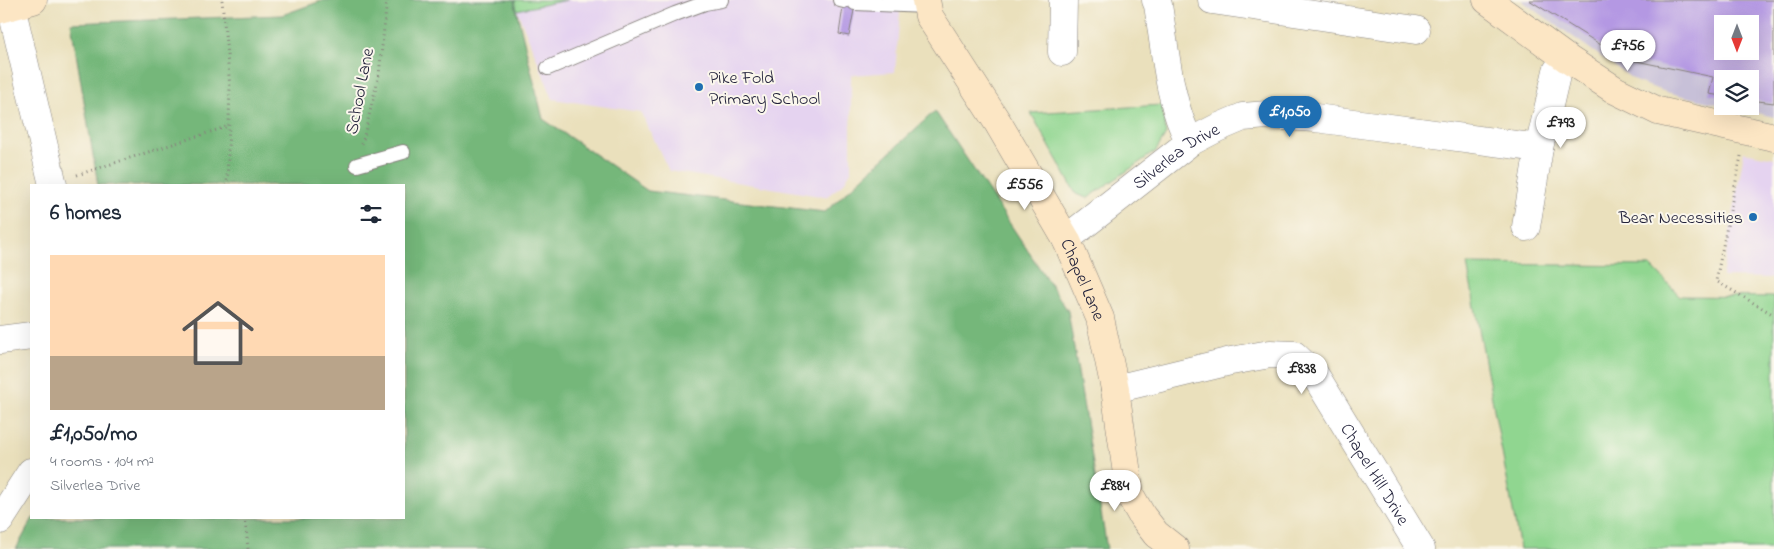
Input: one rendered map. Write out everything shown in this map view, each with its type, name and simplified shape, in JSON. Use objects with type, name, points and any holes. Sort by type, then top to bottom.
[{"type":"street","points":[[1062,52],[1063,0]]},
{"type":"street","points":[[1212,0],[1416,30]]},
{"type":"street","points":[[1486,0],[1566,58],[1616,90],[1658,111],[1774,137]]},
{"type":"street","points":[[1164,2],[1169,74],[1182,128],[1190,142]]},
{"type":"street","name":"Chapel Lane","points":[[926,3],[929,16],[998,123],[1066,239],[1100,318],[1115,389],[1130,495],[1142,516],[1156,534],[1175,549]]},
{"type":"street","points":[[15,5],[53,184]]},
{"type":"street","points":[[1526,227],[1539,148],[1557,71],[1566,58]]},
{"type":"street","name":"Silverlea Drive","points":[[1066,239],[1190,142],[1244,117],[1267,115],[1316,118],[1539,148]]},
{"type":"street","points":[[0,340],[30,336]]},
{"type":"street","name":"Chapel Hill Drive","points":[[1115,389],[1231,361],[1270,354],[1294,355],[1315,375],[1421,549]]},
{"type":"street","points":[[0,520],[30,474]]},
{"type":"lane","points":[[548,68],[675,14],[705,3],[721,0]]},
{"type":"lane","points":[[846,1],[926,3]]},
{"type":"lane","points":[[358,165],[403,152]]},
{"type":"path","points":[[222,0],[230,87],[227,184]]},
{"type":"path","name":"School Lane","points":[[358,165],[379,75],[387,0]]},
{"type":"path","points":[[53,184],[229,126]]},
{"type":"path","points":[[1746,131],[1716,281],[1774,315]]},
{"type":"path","points":[[245,519],[248,549]]},
{"type":"shaded area","name":"Pike Fold Primary School","points":[[515,0],[901,0],[895,72],[851,75],[851,171],[843,184],[826,197],[669,171],[641,112],[553,99],[517,10]]},
{"type":"shaded area","points":[[1521,0],[1774,0],[1774,117],[1759,113],[1759,70],[1714,70],[1714,103],[1666,92],[1637,82]]},
{"type":"shaded area","name":"Bear Necessities","points":[[1744,152],[1774,158],[1774,278],[1722,277]]},
{"type":"green space","points":[[324,0],[514,0],[543,119],[648,191],[825,212],[935,111],[1068,311],[1107,549],[16,549],[32,519],[405,519],[405,184],[98,184],[71,23],[282,15]]},
{"type":"green space","points":[[515,0],[567,0],[517,10]]},
{"type":"green space","points":[[1162,105],[1166,134],[1156,151],[1088,198],[1076,194],[1031,113]]},
{"type":"green space","points":[[1467,264],[1651,266],[1680,296],[1774,297],[1774,549],[1520,549]]},
{"type":"building","name":"Pike Fold Primary School","points":[[844,0],[856,0],[849,36],[839,34]]},
{"type":"building","points":[[1529,0],[1774,0],[1774,103],[1759,101],[1759,70],[1714,70],[1714,95],[1709,94],[1713,77],[1622,58]]},
{"type":"place","name":"Pike Fold Primary School","points":[[699,87]]},
{"type":"place","name":"Bear Necessities","points":[[1753,217]]}]
